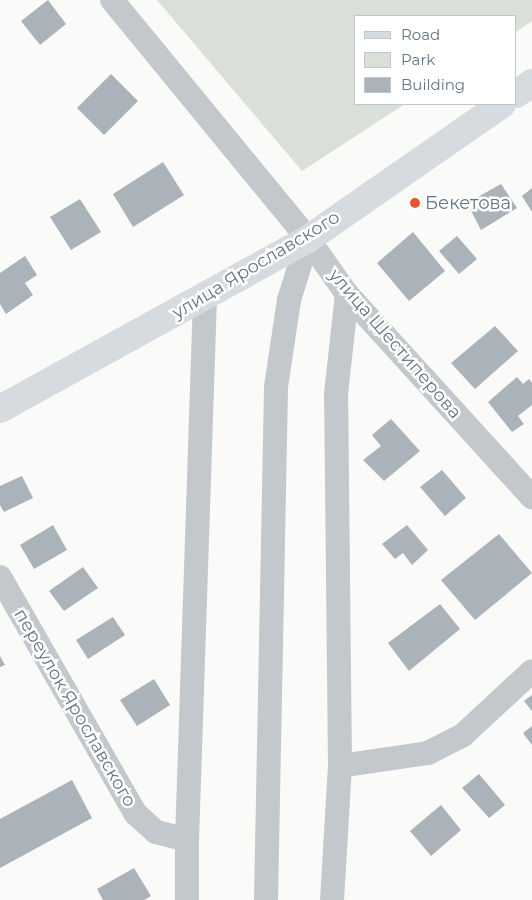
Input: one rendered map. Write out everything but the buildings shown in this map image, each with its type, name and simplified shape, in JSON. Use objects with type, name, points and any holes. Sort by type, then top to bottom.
[{"type":"main road","points":[[517,93],[532,83]]},
{"type":"main road","name":"улица Ярославского","points":[[0,409],[205,298],[308,239],[501,105]]},
{"type":"street","name":"улица Шестиперова","points":[[112,0],[308,239],[347,294],[532,497]]},
{"type":"street","points":[[266,900],[276,388],[289,300],[308,239]]},
{"type":"street","points":[[332,900],[340,766],[336,394],[347,294]]},
{"type":"street","points":[[187,900],[205,298]]},
{"type":"street","name":"переулок Ярославского","points":[[0,577],[136,814],[156,832],[188,840]]},
{"type":"street","points":[[340,766],[428,753],[463,735],[532,671]]},
{"type":"green space","points":[[157,0],[532,0],[532,21],[517,31],[517,15],[354,15],[354,105],[403,105],[302,171]]},
{"type":"place","name":"Бекетова","points":[[415,203]]}]
